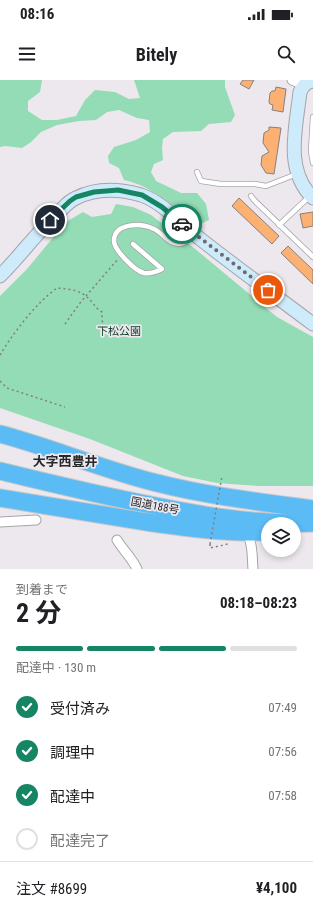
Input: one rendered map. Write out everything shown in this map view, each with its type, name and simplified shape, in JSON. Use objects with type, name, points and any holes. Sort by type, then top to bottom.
[{"type":"highway","points":[[0,434],[27,441],[84,461],[158,483],[229,498],[313,510]]},
{"type":"highway","name":"国道188号","points":[[0,471],[176,511],[247,521],[313,523]]},
{"type":"highway","points":[[0,498],[114,517],[194,528],[261,532]]},
{"type":"highway","points":[[301,531],[313,530]]},
{"type":"street","points":[[303,82],[300,92],[294,160],[297,174],[312,197]]},
{"type":"street","points":[[0,276],[15,262],[50,220],[70,201],[76,197],[94,192],[118,190],[142,195],[162,207],[193,234],[313,324]]},
{"type":"street","points":[[0,522],[36,520]]},
{"type":"street","points":[[117,540],[125,552],[133,560],[137,569]]},
{"type":"street","points":[[250,542],[253,550],[252,560],[254,569]]},
{"type":"lane","points":[[313,117],[311,151],[313,164]]},
{"type":"lane","points":[[198,172],[201,181],[221,184],[255,184],[266,186],[297,174]]},
{"type":"lane","points":[[251,196],[313,258]]},
{"type":"lane","points":[[279,225],[312,197]]},
{"type":"lane","points":[[133,244],[162,269],[152,274],[138,271],[116,249],[114,240],[116,232],[122,227],[143,225],[155,229],[174,243],[181,244],[188,241],[193,234]]},
{"type":"path","points":[[65,324],[80,303],[87,297],[121,254]]},
{"type":"path","points":[[0,355],[24,321],[50,293],[57,288],[72,289],[87,297],[96,309],[102,312],[103,325]]},
{"type":"path","points":[[0,381],[6,388],[65,407]]},
{"type":"path","points":[[210,544],[222,476]]},
{"type":"green space","points":[[0,80],[42,80],[40,92],[28,101],[28,111],[42,120],[57,120],[76,116],[85,100],[95,90],[115,92],[129,99],[140,98],[134,80],[225,80],[225,87],[235,115],[231,122],[209,124],[201,131],[173,132],[163,139],[163,160],[154,164],[151,172],[156,181],[181,193],[197,193],[206,204],[209,220],[198,225],[172,204],[154,192],[124,180],[119,168],[109,163],[108,156],[114,147],[136,140],[150,132],[149,120],[137,118],[119,110],[107,112],[96,120],[57,125],[41,132],[31,142],[22,148],[5,146],[0,147]]},
{"type":"green space","name":"下松公園","points":[[116,204],[133,207],[151,215],[194,248],[277,317],[313,337],[313,486],[258,486],[217,483],[183,476],[90,439],[0,408],[0,296],[27,269],[66,222],[83,212],[92,217],[111,214]]},
{"type":"building","points":[[243,80],[254,80],[249,89],[240,84]]},
{"type":"building","points":[[276,87],[286,89],[283,112],[272,110],[273,105],[269,102],[270,93],[275,91]]},
{"type":"building","points":[[269,127],[281,128],[274,174],[266,173],[261,165],[262,156],[269,152],[263,143],[264,133],[269,130]]},
{"type":"building","points":[[239,198],[279,236],[272,244],[232,206]]},
{"type":"building","points":[[313,212],[313,226],[303,228],[300,214]]},
{"type":"building","points":[[288,246],[313,270],[313,284],[281,253]]},
{"type":"way so far","points":[[182,224],[193,234],[268,290]]},
{"type":"district","name":"大字西豊井","points":[[65,461]]},
{"type":"route","points":[[50,220],[76,197],[94,192],[118,190],[142,195],[162,207],[182,224]]}]
